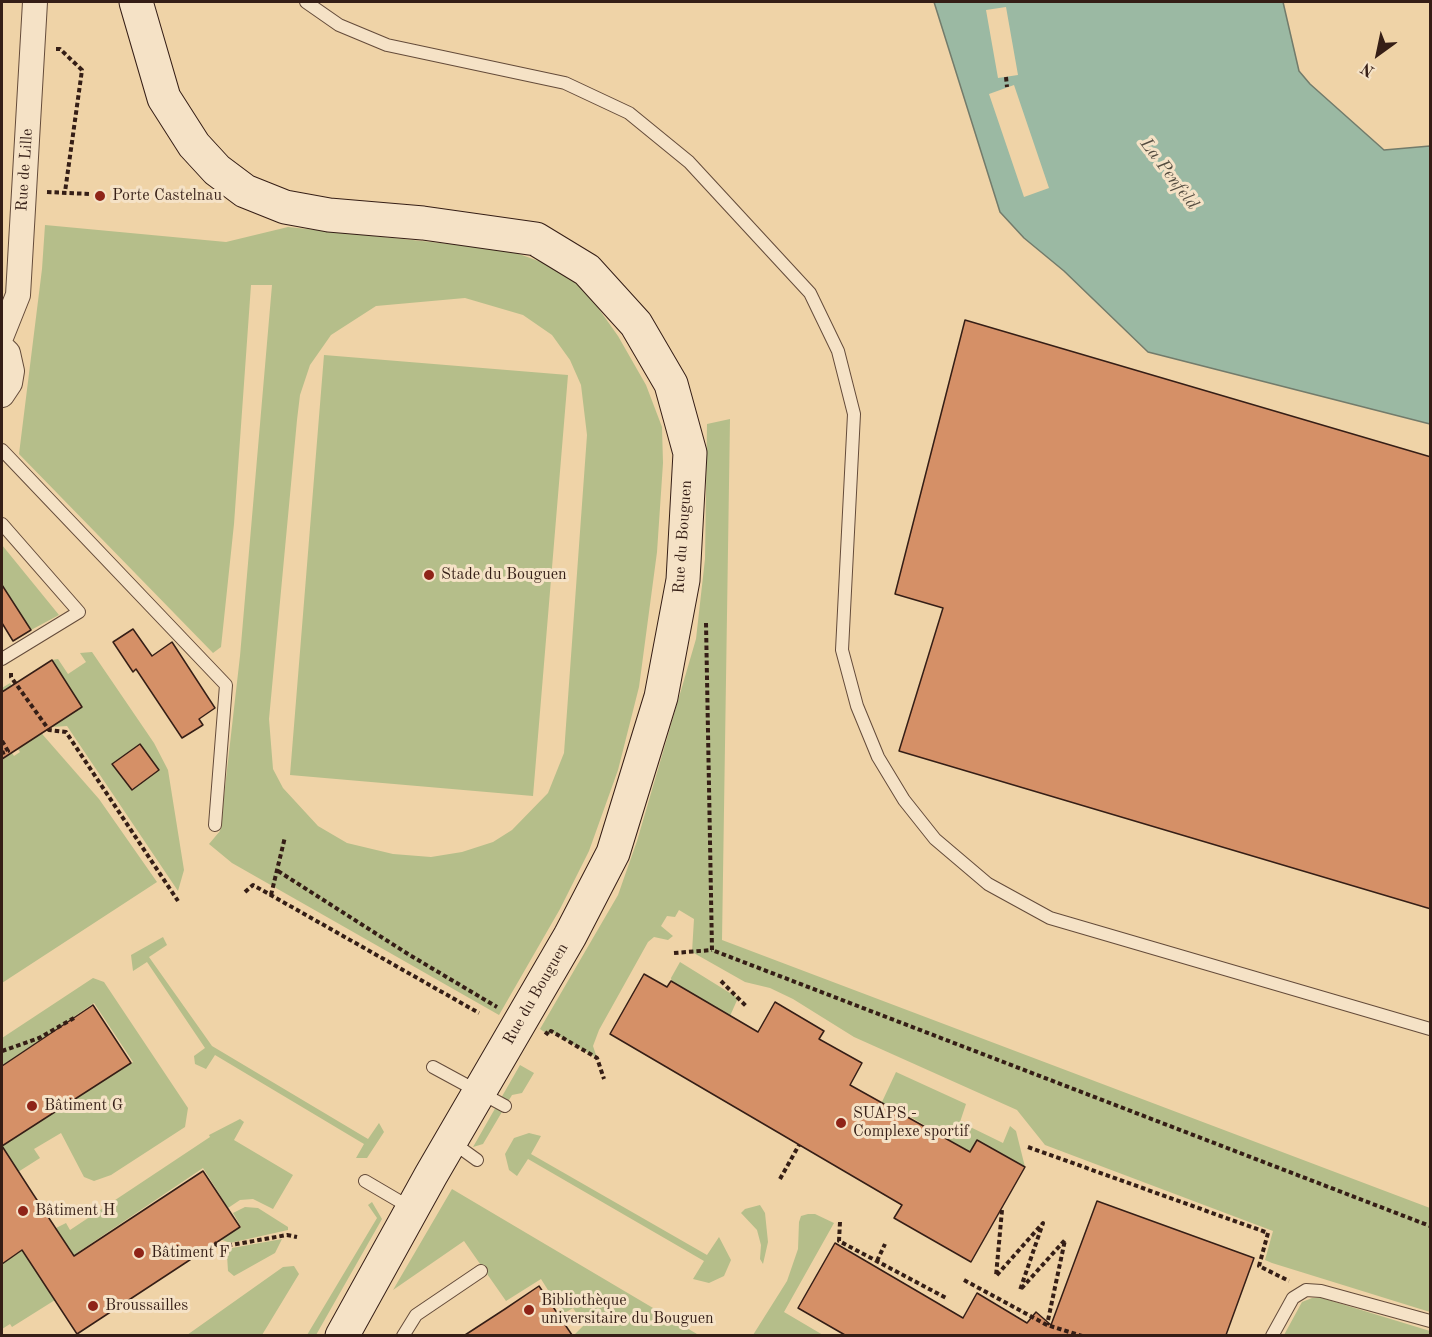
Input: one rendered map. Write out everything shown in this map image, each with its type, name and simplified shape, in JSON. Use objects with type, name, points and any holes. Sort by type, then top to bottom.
[{"type":"street","name":"Rue de Lille","points":[[2,335],[18,295],[35,2]]},
{"type":"street","name":"Rue du Bouguen","points":[[136,2],[164,98],[194,145],[217,170],[245,191],[285,207],[329,215],[423,223],[536,239],[587,270],[636,324],[671,384],[690,453],[682,580],[661,697],[613,853],[570,936],[492,1099],[451,1142],[342,1335]]},
{"type":"street","points":[[2,347],[8,353],[12,371],[10,383],[2,395]]},
{"type":"lane","points":[[306,2],[339,25],[387,45],[565,83],[629,113],[689,162],[810,293],[837,351],[854,414],[842,650],[856,706],[878,757],[904,800],[935,839],[988,884],[1050,918],[1431,1029]]},
{"type":"lane","points":[[2,450],[226,685],[215,825]]},
{"type":"lane","points":[[2,524],[79,612],[2,658]]},
{"type":"lane","points":[[433,1066],[492,1099]]},
{"type":"lane","points":[[451,1142],[477,1160]]},
{"type":"lane","points":[[365,1181],[412,1208]]},
{"type":"lane","points":[[403,1335],[416,1315],[481,1271]]},
{"type":"lane","points":[[1272,1335],[1293,1298],[1306,1290],[1321,1291],[1431,1321]]},
{"type":"path","points":[[49,49],[60,49],[82,70],[65,192],[90,194]]},
{"type":"path","points":[[1006,77],[1007,87]]},
{"type":"path","points":[[706,618],[712,950]]},
{"type":"path","points":[[11,677],[49,730],[66,732],[178,901]]},
{"type":"path","points":[[2,741],[8,750],[2,753]]},
{"type":"path","points":[[271,895],[285,837]]},
{"type":"path","points":[[278,871],[408,954],[502,1010]]},
{"type":"path","points":[[245,892],[253,885],[479,1013]]},
{"type":"path","points":[[674,953],[712,950],[1431,1226]]},
{"type":"path","points":[[721,981],[746,1006]]},
{"type":"path","points":[[2,1051],[39,1038],[74,1018]]},
{"type":"path","points":[[551,1031],[597,1058],[604,1078]]},
{"type":"path","points":[[780,1179],[799,1145]]},
{"type":"path","points":[[1028,1146],[1269,1233],[1258,1266],[1306,1290]]},
{"type":"path","points":[[1002,1210],[996,1276],[1043,1223],[1020,1290],[1065,1240],[1047,1325]]},
{"type":"path","points":[[840,1222],[839,1240],[948,1299]]},
{"type":"path","points":[[214,1243],[220,1247],[286,1236],[297,1237]]},
{"type":"path","points":[[877,1261],[885,1244]]},
{"type":"path","points":[[964,1280],[1047,1325],[1083,1335]]},
{"type":"green space","points":[[45,225],[226,242],[288,227],[508,250],[544,263],[584,288],[618,336],[646,385],[662,427],[663,463],[657,552],[639,687],[618,770],[589,851],[560,909],[499,1015],[232,863],[209,844],[220,831],[240,656],[272,285],[251,285],[234,524],[221,647],[213,653],[19,454],[42,269]],"holes":[[[465,298],[523,315],[552,335],[570,360],[581,385],[587,435],[564,753],[548,793],[512,830],[493,842],[462,852],[431,857],[393,854],[347,843],[318,826],[283,788],[273,769],[269,719],[300,395],[310,365],[331,335],[376,306]]]},
{"type":"green space","name":"Stade du Bouguen","points":[[324,355],[568,375],[533,796],[290,775]]},
{"type":"green space","points":[[730,419],[722,940],[1430,1208],[1430,1312],[1265,1260],[1273,1231],[1045,1145],[1017,1110],[854,1037],[793,999],[770,988],[745,982],[692,952],[694,919],[679,910],[675,917],[667,916],[661,926],[673,936],[668,940],[654,937],[648,942],[599,1030],[593,1046],[597,1058],[552,1032],[549,1035],[540,1029],[618,895],[637,841],[696,639],[705,559],[707,424]]},
{"type":"green space","points":[[2,545],[59,615],[31,630],[6,592],[2,594]]},
{"type":"green space","points":[[92,652],[154,743],[168,770],[184,870],[178,891],[67,726],[51,727],[52,660],[58,659],[68,674],[86,662],[80,653]]},
{"type":"green space","points":[[10,683],[43,735],[99,799],[157,882],[2,983],[2,759],[12,753],[14,756],[20,752],[18,749],[30,741],[2,699],[2,688]]},
{"type":"green space","points":[[163,937],[167,945],[149,957],[212,1046],[368,1139],[379,1123],[384,1132],[367,1158],[356,1158],[364,1144],[215,1055],[206,1069],[195,1064],[194,1056],[205,1048],[147,962],[133,971],[131,955]]},
{"type":"green space","points":[[680,962],[738,998],[730,1016],[672,983],[671,978]]},
{"type":"green space","points":[[93,978],[104,982],[188,1108],[185,1127],[111,1175],[94,1181],[84,1177],[61,1133],[34,1149],[40,1158],[18,1172],[12,1163],[2,1170],[2,1146],[133,1062],[94,1003],[2,1066],[2,1038]]},
{"type":"green space","points":[[520,1065],[534,1073],[522,1093],[512,1095],[483,1144],[473,1147]]},
{"type":"green space","points":[[896,1072],[966,1104],[960,1122],[1003,1143],[1010,1126],[1016,1131],[1025,1167],[977,1140],[970,1152],[887,1103],[885,1106],[881,1104]]},
{"type":"green space","points":[[240,1119],[244,1122],[234,1140],[293,1175],[273,1209],[253,1199],[240,1200],[228,1208],[203,1168],[71,1257],[56,1228],[66,1223],[70,1230],[210,1137],[209,1135]]},
{"type":"green space","points":[[529,1133],[541,1136],[531,1154],[707,1255],[719,1237],[731,1260],[724,1276],[709,1283],[693,1279],[704,1261],[528,1159],[517,1176],[509,1170],[505,1154],[514,1138]]},
{"type":"green space","points":[[452,1189],[697,1334],[696,1336],[574,1335],[584,1325],[573,1308],[563,1314],[541,1279],[506,1301],[464,1241],[393,1290]]},
{"type":"green space","points":[[372,1202],[382,1219],[316,1335],[307,1335],[377,1218],[368,1205]]},
{"type":"green space","points":[[760,1205],[765,1213],[768,1242],[763,1264],[760,1259],[761,1245],[757,1230],[741,1213],[745,1209]]},
{"type":"green space","points":[[245,1207],[258,1208],[288,1227],[288,1230],[230,1243],[220,1239],[241,1227],[233,1213]]},
{"type":"green space","points":[[815,1214],[834,1223],[784,1312],[823,1335],[753,1335],[787,1281],[798,1249],[799,1222],[801,1216]]},
{"type":"green space","points":[[282,1239],[275,1253],[234,1276],[228,1271],[227,1255],[232,1248]]},
{"type":"green space","points":[[22,1250],[55,1300],[12,1327],[10,1324],[2,1329],[2,1264]]},
{"type":"green space","points":[[294,1266],[299,1274],[262,1335],[187,1335],[283,1267]]},
{"type":"green space","points":[[1312,1298],[1322,1298],[1430,1331],[1430,1335],[1284,1335],[1302,1302]]},
{"type":"water","name":"La Penfeld","points":[[934,2],[1283,2],[1299,71],[1310,84],[1384,150],[1430,146],[1430,424],[1148,352],[1064,271],[1024,238],[1000,212]]},
{"type":"pier","points":[[1006,7],[1018,75],[998,78],[986,10]]},
{"type":"pier","points":[[1014,85],[1049,188],[1024,197],[989,94]]},
{"type":"building","points":[[965,320],[1431,457],[1431,909],[899,751],[943,608],[895,594]]},
{"type":"building","points":[[2,585],[31,630],[13,641],[2,623]]},
{"type":"building","points":[[133,629],[152,656],[172,642],[215,708],[199,719],[203,725],[182,738],[136,669],[133,672],[113,642]]},
{"type":"building","points":[[52,660],[82,707],[2,759],[2,692]]},
{"type":"building","points":[[140,744],[159,770],[132,790],[112,764]]},
{"type":"building","name":"SUAPS - Complexe sportif","points":[[644,974],[667,987],[671,981],[758,1032],[775,1002],[824,1031],[819,1039],[862,1063],[850,1085],[970,1152],[977,1140],[1025,1167],[971,1262],[894,1218],[902,1205],[610,1034]]},
{"type":"building","name":"Bâtiment G","points":[[93,1005],[131,1063],[2,1146],[2,1066]]},
{"type":"building","name":"Bâtiment F","points":[[2,1146],[74,1256],[203,1171],[240,1227],[77,1334],[22,1250],[2,1264]]},
{"type":"building","points":[[1097,1201],[1254,1258],[1226,1335],[845,1335],[798,1308],[835,1243],[963,1318],[977,1293],[1027,1323],[1036,1312],[1051,1325]]},
{"type":"building","name":"Bibliothèque universitaire du Bouguen","points":[[539,1286],[572,1335],[465,1335],[505,1309]]},
{"type":"place","name":"Porte Castelnau","points":[[100,196]]},
{"type":"place","name":"Stade du Bouguen","points":[[429,575]]},
{"type":"place","name":"Bâtiment G","points":[[32,1106]]},
{"type":"place","name":"SUAPS - Complexe sportif","points":[[841,1123]]},
{"type":"place","name":"Bâtiment H","points":[[23,1211]]},
{"type":"place","name":"Bâtiment F","points":[[139,1253]]},
{"type":"place","name":"Broussailles","points":[[93,1306]]},
{"type":"place","name":"Bibliothèque universitaire du Bouguen","points":[[529,1310]]}]
